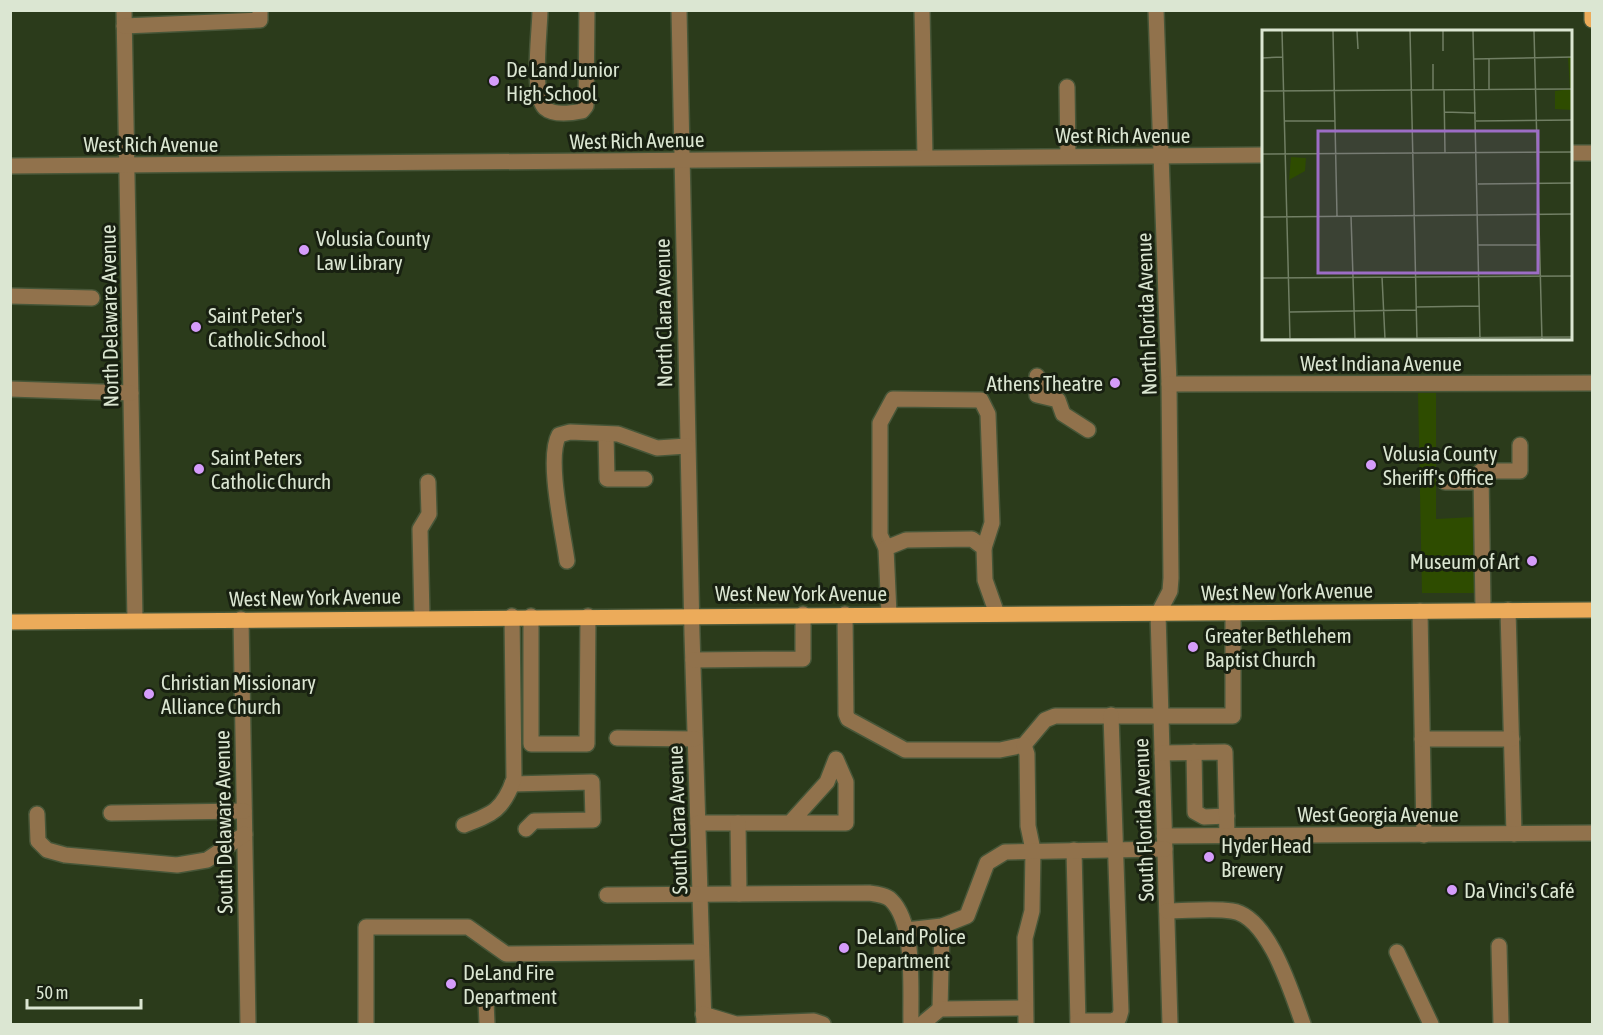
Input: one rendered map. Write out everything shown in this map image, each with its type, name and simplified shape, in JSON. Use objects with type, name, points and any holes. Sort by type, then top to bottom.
[{"type":"main road","points":[[1592,10],[1593,20]]},
{"type":"main road","name":"West New York Avenue","points":[[10,622],[512,616],[1593,610]]},
{"type":"street","points":[[124,18],[260,20],[260,10]]},
{"type":"street","points":[[540,10],[538,85],[543,107],[567,113],[582,111],[586,106],[587,10]]},
{"type":"street","name":"North Clara Avenue","points":[[679,10],[692,615]]},
{"type":"street","points":[[922,10],[925,157]]},
{"type":"street","name":"North Florida Avenue","points":[[1156,10],[1169,384],[1171,578],[1170,591],[1158,614]]},
{"type":"street","name":"North Delaware Avenue","points":[[124,18],[135,620]]},
{"type":"street","points":[[1067,87],[1068,156]]},
{"type":"street","points":[[1573,153],[1593,153]]},
{"type":"street","name":"West Rich Avenue","points":[[10,166],[1262,155]]},
{"type":"street","points":[[10,296],[92,298]]},
{"type":"street","points":[[1037,376],[1037,395],[1058,400],[1063,414],[1088,430]]},
{"type":"street","name":"West Indiana Avenue","points":[[1169,384],[1593,383]]},
{"type":"street","points":[[10,389],[131,393]]},
{"type":"street","points":[[889,614],[886,548],[880,535],[880,423],[893,399],[981,400],[988,414],[992,523],[984,548],[985,579],[997,614]]},
{"type":"street","points":[[567,561],[554,476],[555,442],[559,435],[570,432],[606,434],[631,437],[657,448],[687,446]]},
{"type":"street","points":[[606,434],[607,479],[645,479]]},
{"type":"street","points":[[1483,610],[1481,471],[1520,471],[1520,446]]},
{"type":"street","points":[[422,617],[420,529],[429,514],[428,482]]},
{"type":"street","points":[[1445,482],[1481,482]]},
{"type":"street","points":[[886,548],[906,540],[972,539],[984,548]]},
{"type":"street","points":[[1508,610],[1514,834]]},
{"type":"street","points":[[1420,611],[1424,835]]},
{"type":"street","points":[[845,614],[846,714],[848,719],[904,750],[1000,750],[1024,745],[1050,717],[1233,716],[1233,613]]},
{"type":"street","points":[[693,660],[803,660],[803,614]]},
{"type":"street","name":"South Florida Avenue","points":[[1158,614],[1170,1024]]},
{"type":"street","name":"South Clara Avenue","points":[[692,615],[704,1019]]},
{"type":"street","points":[[464,825],[491,815],[502,805],[512,784],[512,616]]},
{"type":"street","points":[[531,616],[531,744],[587,744],[588,616]]},
{"type":"street","name":"South Delaware Avenue","points":[[241,619],[248,1024]]},
{"type":"street","points":[[1074,850],[1078,1023],[1112,1021],[1120,1014],[1117,849],[1111,715]]},
{"type":"street","points":[[617,738],[695,739]]},
{"type":"street","points":[[1422,740],[1512,739]]},
{"type":"street","points":[[1024,745],[1027,754],[1028,826],[1033,850],[1032,911],[1025,938],[1026,1024]]},
{"type":"street","points":[[1194,752],[1196,812],[1204,817],[1227,816]]},
{"type":"street","points":[[1162,753],[1225,752],[1227,836]]},
{"type":"street","points":[[698,824],[846,823],[846,782],[836,759],[827,783],[790,823]]},
{"type":"street","points":[[512,784],[592,783],[593,820],[534,821],[526,829]]},
{"type":"street","points":[[111,813],[244,811]]},
{"type":"street","points":[[36,814],[38,841],[47,850],[65,855],[177,865],[207,860],[244,834]]},
{"type":"street","points":[[738,823],[739,894]]},
{"type":"street","name":"West Georgia Avenue","points":[[906,930],[942,926],[967,916],[987,863],[1005,852],[1117,849],[1227,836],[1593,833]]},
{"type":"street","points":[[608,895],[880,894],[890,898],[900,912],[906,930],[911,1024]]},
{"type":"street","points":[[1167,911],[1233,911],[1250,919],[1268,942],[1284,972],[1303,1024]]},
{"type":"street","points":[[940,1009],[942,926]]},
{"type":"street","points":[[366,1024],[366,927],[468,927],[506,954],[701,952]]},
{"type":"street","points":[[1499,946],[1501,1024]]},
{"type":"street","points":[[1397,952],[1431,1024]]},
{"type":"street","points":[[486,1001],[486,1024]]},
{"type":"street","points":[[922,1024],[940,1009],[1025,1008]]},
{"type":"street","points":[[704,1019],[736,1024],[814,1021],[823,1024]]},
{"type":"green space","points":[[1418,393],[1436,393],[1436,519],[1474,517],[1474,593],[1422,593]]},
{"type":"place","name":"De Land Junior High School","points":[[494,81]]},
{"type":"place","name":"Volusia County Law Library","points":[[304,250]]},
{"type":"place","name":"Saint Peter's Catholic School","points":[[196,327]]},
{"type":"place","name":"Athens Theatre","points":[[1115,383]]},
{"type":"place","name":"Volusia County Sheriff's Office","points":[[1371,465]]},
{"type":"place","name":"Saint Peters Catholic Church","points":[[199,469]]},
{"type":"place","name":"Museum of Art","points":[[1532,561]]},
{"type":"place","name":"Greater Bethlehem Baptist Church","points":[[1193,647]]},
{"type":"place","name":"Christian Missionary Alliance Church","points":[[149,694]]},
{"type":"place","name":"Hyder Head Brewery","points":[[1209,857]]},
{"type":"place","name":"Da Vinci's Café","points":[[1452,890]]},
{"type":"place","name":"DeLand Police Department","points":[[844,948]]},
{"type":"place","name":"DeLand Fire Department","points":[[451,984]]}]
